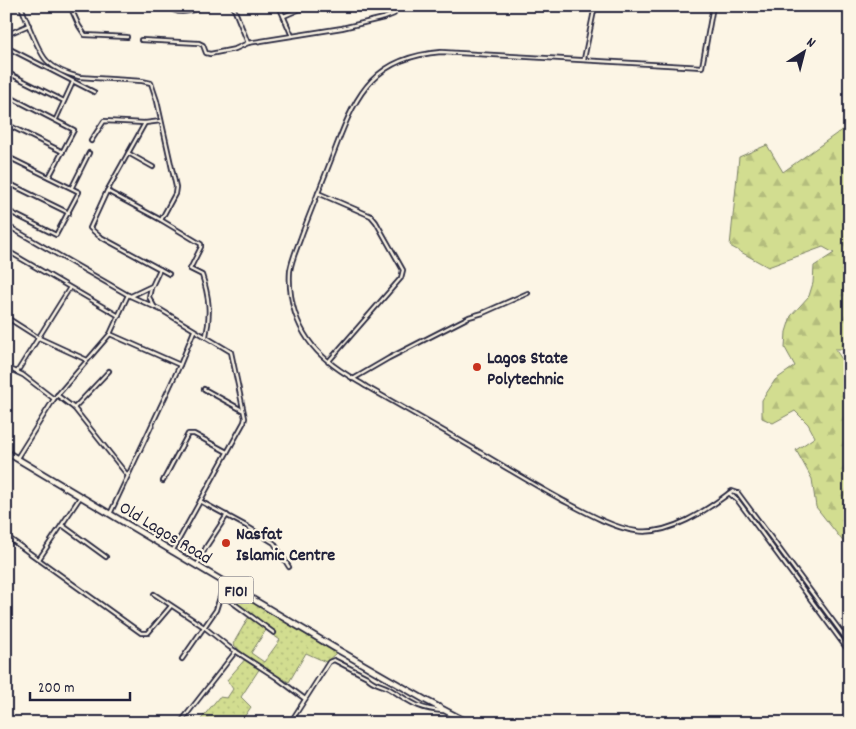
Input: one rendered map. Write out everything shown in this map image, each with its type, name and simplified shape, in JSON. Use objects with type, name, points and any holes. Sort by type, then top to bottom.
[{"type":"main road","name":"Old Lagos Road","points":[[6,452],[332,647],[462,721],[469,723]]},
{"type":"street","points":[[21,6],[44,57],[49,63],[69,75],[151,83],[157,101],[176,187],[175,194],[161,220]]},
{"type":"street","points":[[70,6],[84,34],[127,37]]},
{"type":"street","points":[[167,6],[174,10],[186,12],[204,6]]},
{"type":"street","points":[[233,6],[248,43]]},
{"type":"street","points":[[279,6],[292,36]]},
{"type":"street","points":[[284,16],[306,6]]},
{"type":"street","points":[[141,40],[199,43],[203,45],[205,52],[208,54],[227,51],[248,43],[342,28],[384,18],[394,14],[395,6]]},
{"type":"street","points":[[584,59],[595,6]]},
{"type":"street","points":[[713,6],[702,67],[441,52],[421,53],[396,62],[370,81],[354,104],[318,192],[290,269],[290,288],[295,314],[315,350],[328,362],[551,494],[591,515],[637,532],[648,532],[684,522],[732,491],[738,492],[850,644]]},
{"type":"street","points":[[6,35],[29,25]]},
{"type":"street","points":[[6,47],[94,92]]},
{"type":"street","points":[[6,72],[64,101]]},
{"type":"street","points":[[56,120],[73,82]]},
{"type":"street","points":[[6,95],[74,130],[49,177]]},
{"type":"street","points":[[91,141],[104,121],[145,123],[161,121]]},
{"type":"street","points":[[145,123],[90,224],[90,230],[169,274]]},
{"type":"street","points":[[6,124],[63,153]]},
{"type":"street","points":[[72,187],[89,153]]},
{"type":"street","points":[[128,153],[153,167]]},
{"type":"street","points":[[6,157],[72,187],[77,190],[78,195],[56,235],[6,210]]},
{"type":"street","points":[[6,182],[69,213]]},
{"type":"street","points":[[107,191],[161,220],[200,244],[201,247],[190,269],[202,275],[208,296],[210,307],[206,336]]},
{"type":"street","points":[[318,192],[371,216],[403,270],[401,278],[328,362]]},
{"type":"street","points":[[6,225],[130,295],[155,307],[231,352],[244,422],[172,552]]},
{"type":"street","points":[[6,258],[8,251],[119,316]]},
{"type":"street","points":[[155,307],[150,297],[152,286],[160,269]]},
{"type":"street","points":[[16,458],[57,395],[110,334],[130,295],[152,286]]},
{"type":"street","points":[[17,372],[70,288]]},
{"type":"street","points":[[354,379],[382,362],[469,317],[483,313],[528,292]]},
{"type":"street","points":[[6,317],[39,338],[87,360]]},
{"type":"street","points":[[110,514],[180,365],[194,330]]},
{"type":"street","points":[[110,334],[180,365]]},
{"type":"street","points":[[6,367],[17,372],[54,399]]},
{"type":"street","points":[[74,408],[109,371]]},
{"type":"street","points":[[204,389],[243,410]]},
{"type":"street","points":[[57,395],[74,408],[128,477]]},
{"type":"street","points":[[163,481],[188,434],[194,434],[227,452]]},
{"type":"street","points":[[729,493],[738,501],[850,653]]},
{"type":"street","points":[[39,559],[81,496]]},
{"type":"street","points":[[200,501],[274,543],[289,567]]},
{"type":"street","points":[[196,566],[226,515]]},
{"type":"street","points":[[62,525],[106,557]]},
{"type":"street","points":[[6,536],[141,633],[148,633],[171,606]]},
{"type":"street","points":[[182,660],[216,610],[221,594],[228,585]]},
{"type":"street","points":[[154,594],[305,699]]},
{"type":"street","points":[[221,594],[274,633]]},
{"type":"street","points":[[180,723],[236,651]]},
{"type":"street","points":[[290,723],[331,660],[355,671],[377,685],[386,687],[419,708],[447,712]]},
{"type":"green space","points":[[850,124],[850,349],[835,349],[850,371],[849,549],[816,507],[812,479],[796,450],[815,437],[808,424],[795,411],[773,423],[762,418],[762,400],[775,380],[795,366],[785,348],[786,332],[791,316],[809,296],[813,283],[814,266],[834,253],[823,247],[768,267],[730,246],[739,157],[767,145],[783,172]]},
{"type":"green space","points":[[223,584],[336,653],[326,662],[306,653],[289,682],[260,668],[241,697],[251,707],[240,723],[198,723],[219,697],[227,698],[233,689],[227,680],[247,657],[233,644],[251,613],[223,593]],"holes":[[[266,630],[280,640],[264,662],[251,653]]]},
{"type":"place","name":"Lagos State Polytechnic","points":[[477,367]]},
{"type":"place","name":"Nasfat Islamic Centre","points":[[226,543]]}]
